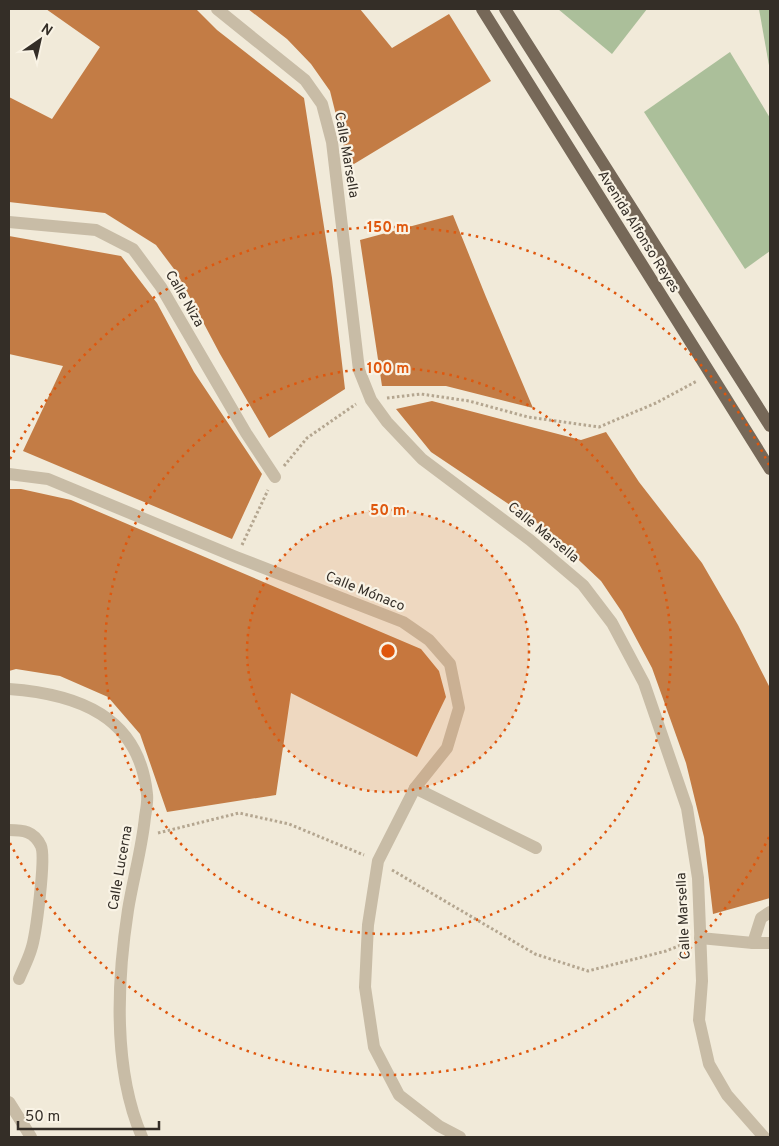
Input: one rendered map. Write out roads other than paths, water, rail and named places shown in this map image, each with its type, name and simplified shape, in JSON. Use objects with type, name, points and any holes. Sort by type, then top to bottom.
[{"type":"main road","name":"Avenida Alfonso Reyes","points":[[482,9],[770,470]]},
{"type":"main road","name":"Avenida Alfonso Reyes","points":[[505,9],[770,426]]},
{"type":"street","name":"Calle Marsella","points":[[217,9],[305,80],[322,104],[332,142],[359,370],[371,400],[387,422],[422,459],[530,540],[583,585],[612,623],[644,682],[687,808],[698,878],[702,981],[700,1020],[709,1064],[727,1095],[764,1137]]},
{"type":"street","name":"Calle Niza","points":[[9,222],[96,230],[133,249],[161,287],[236,417],[275,477]]},
{"type":"street","name":"Calle Mónaco","points":[[9,474],[48,479],[236,557],[403,622],[428,640],[450,664],[460,708],[447,748],[416,788],[378,861],[368,925],[365,986],[374,1047],[399,1095],[439,1126],[460,1137]]},
{"type":"street","name":"Calle Lucerna","points":[[9,689],[62,696],[90,706],[120,729],[138,755],[148,795],[143,837],[128,910],[118,1006],[125,1072],[135,1120],[142,1137]]},
{"type":"street","points":[[416,788],[536,848]]},
{"type":"street","points":[[9,830],[24,830],[35,837],[42,848],[42,870],[32,949],[19,979]]},
{"type":"street","points":[[753,943],[760,918],[770,912]]},
{"type":"street","points":[[700,938],[770,943]]},
{"type":"street","points":[[10,1107],[31,1137]]}]
